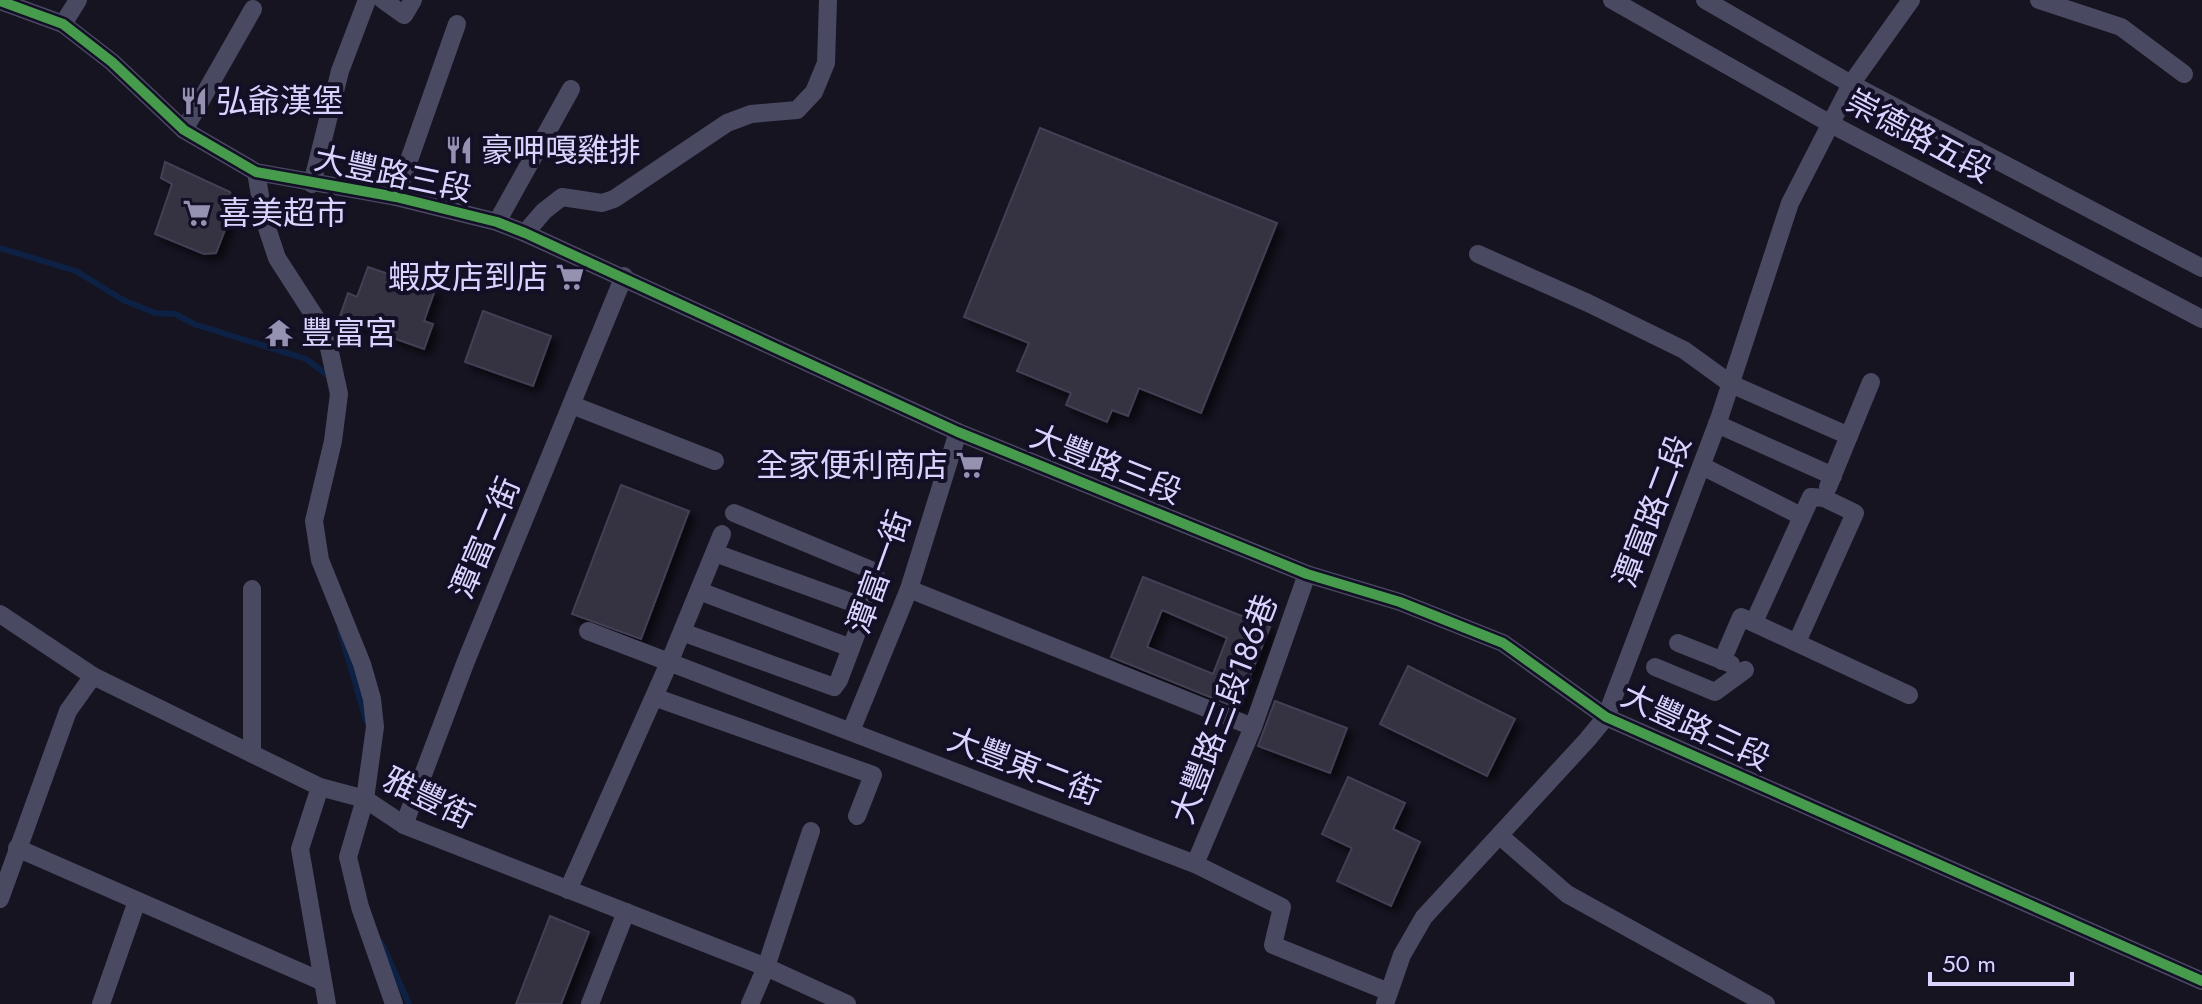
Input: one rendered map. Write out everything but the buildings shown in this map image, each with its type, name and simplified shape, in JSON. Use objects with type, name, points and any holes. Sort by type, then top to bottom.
[{"type":"street","points":[[63,24],[78,0]]},
{"type":"street","points":[[312,184],[340,71],[367,0]]},
{"type":"street","points":[[383,0],[409,7]]},
{"type":"street","points":[[525,233],[544,211],[562,197],[602,203],[614,199],[727,123],[751,114],[797,110],[814,92],[826,63],[828,0]]},
{"type":"street","name":"崇德路五段","points":[[1612,0],[1829,123],[2202,319]]},
{"type":"street","name":"崇德路五段","points":[[1705,0],[1851,84],[2202,268]]},
{"type":"street","name":"潭富路二段","points":[[1387,998],[1402,955],[1424,917],[1606,717],[1702,466],[1790,203],[1851,84],[1911,0]]},
{"type":"street","points":[[2039,0],[2121,27],[2184,74]]},
{"type":"street","name":"大豐路三段","points":[[0,1],[63,24],[112,62],[184,130],[256,172],[396,197],[497,222],[525,233],[958,432],[1307,574],[1400,602],[1503,643],[1606,717],[2202,981]]},
{"type":"street","points":[[184,130],[253,9]]},
{"type":"street","points":[[396,197],[457,24]]},
{"type":"street","points":[[497,222],[571,89]]},
{"type":"street","points":[[256,172],[264,219],[277,258],[317,320],[329,348],[339,394],[333,441],[314,521],[320,560],[362,664],[372,699],[375,727],[365,799],[348,857],[360,907],[394,1004]]},
{"type":"street","points":[[1478,254],[1684,350],[1731,384],[1849,436]]},
{"type":"street","name":"潭富二街","points":[[404,825],[466,661],[624,276]]},
{"type":"street","points":[[1824,498],[1871,382]]},
{"type":"street","points":[[572,405],[715,461]]},
{"type":"street","points":[[1717,424],[1833,476]]},
{"type":"street","name":"潭富一街","points":[[851,731],[909,589],[958,432]]},
{"type":"street","points":[[1702,466],[1801,516]]},
{"type":"street","points":[[1754,622],[1811,497],[1824,498],[1855,513],[1797,642]]},
{"type":"street","points":[[682,632],[834,687],[839,680],[877,579],[871,570],[734,513]]},
{"type":"street","points":[[568,890],[669,663],[722,534]]},
{"type":"street","points":[[715,553],[867,608]]},
{"type":"street","name":"大豐路三段186巷","points":[[1195,864],[1253,727],[1307,574]]},
{"type":"street","points":[[252,589],[252,754]]},
{"type":"street","points":[[909,589],[1253,727]]},
{"type":"street","points":[[699,591],[851,648]]},
{"type":"street","name":"雅豐街","points":[[0,614],[93,676],[320,787],[365,799],[404,825],[766,967],[847,1004]]},
{"type":"street","points":[[1722,661],[1741,617],[1909,695]]},
{"type":"street","name":"大豐東二街","points":[[588,631],[1195,864],[1282,907],[1273,945],[1387,998]]},
{"type":"street","points":[[1655,667],[1715,692],[1745,670],[1678,643]]},
{"type":"street","points":[[0,899],[68,711],[93,676]]},
{"type":"street","points":[[654,697],[873,775],[857,816]]},
{"type":"street","points":[[320,787],[300,849],[327,1004]]},
{"type":"street","points":[[750,1004],[766,967],[811,831]]},
{"type":"street","points":[[1500,836],[1567,894],[1766,1004]]},
{"type":"street","points":[[17,848],[321,981]]},
{"type":"street","points":[[101,1004],[137,901]]},
{"type":"street","points":[[590,1004],[626,912]]},
{"type":"waterway","points":[[0,248],[76,271],[123,300],[155,313],[175,314],[194,324],[306,359],[330,377]]},
{"type":"waterway","points":[[340,631],[366,720]]},
{"type":"waterway","points":[[381,942],[409,1004]]},
{"type":"cycle path","points":[[0,1],[63,24],[112,62],[184,130],[256,172],[396,197],[497,222],[525,233],[958,432],[1307,574],[1400,602],[1503,643],[1606,717],[2202,981]]},
{"type":"place","name":"弘爺漢堡","points":[[194,101]]},
{"type":"place","name":"豪呷嘎雞排","points":[[459,150]]},
{"type":"place","name":"喜美超市","points":[[197,213]]},
{"type":"place","name":"蝦皮店到店","points":[[570,277]]},
{"type":"place","name":"豐富宮","points":[[279,333]]},
{"type":"place","name":"全家便利商店","points":[[970,465]]}]
